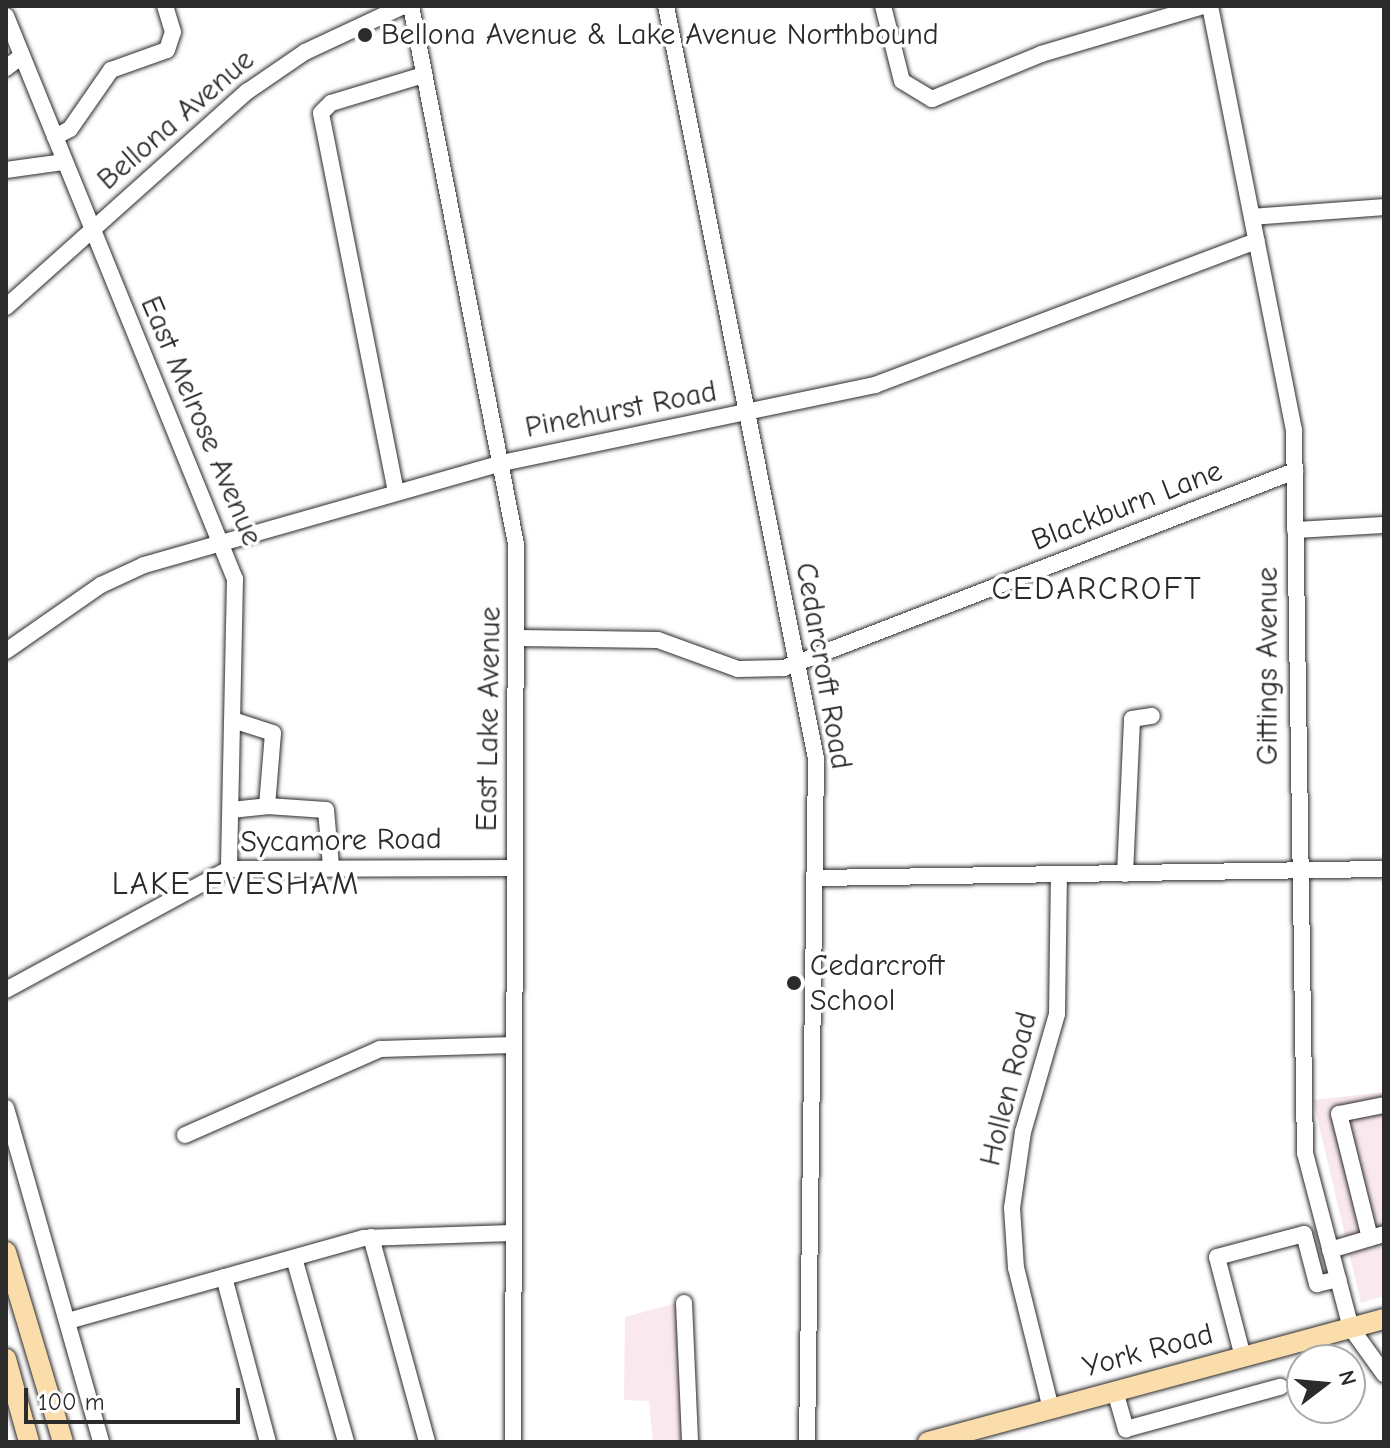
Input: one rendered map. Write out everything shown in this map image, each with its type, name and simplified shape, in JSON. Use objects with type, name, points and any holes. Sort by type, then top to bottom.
[{"type":"main road","points":[[6,1252],[63,1442]]},
{"type":"main road","name":"York Road","points":[[934,1441],[1384,1319]]},
{"type":"main road","points":[[6,1359],[29,1442]]},
{"type":"street","points":[[55,137],[70,129],[111,70],[167,50],[173,32],[165,6]]},
{"type":"street","name":"Bellona Avenue","points":[[6,307],[278,69],[403,6]]},
{"type":"street","name":"East Lake Avenue","points":[[411,6],[516,544],[518,638],[511,1233],[513,1442]]},
{"type":"street","name":"Cedarcroft Road","points":[[666,6],[816,759],[807,1442]]},
{"type":"street","points":[[883,6],[895,67],[920,98],[946,96],[1021,61],[1203,6]]},
{"type":"street","name":"Gittings Avenue","points":[[1210,6],[1290,408],[1295,471],[1302,1118],[1330,1250],[1351,1328]]},
{"type":"street","name":"East Melrose Avenue","points":[[6,16],[223,541],[237,591],[229,869]]},
{"type":"street","points":[[6,68],[22,56]]},
{"type":"street","points":[[396,492],[321,113],[331,103],[424,75]]},
{"type":"street","points":[[6,170],[64,162]]},
{"type":"street","points":[[1252,217],[1384,207]]},
{"type":"street","name":"Pinehurst Road","points":[[6,651],[101,585],[223,541],[502,463],[748,414],[901,378],[1257,241]]},
{"type":"street","name":"Blackburn Lane","points":[[518,638],[669,642],[754,671],[798,663],[1295,471]]},
{"type":"street","points":[[1295,530],[1384,525]]},
{"type":"street","points":[[1125,874],[1132,719],[1152,716]]},
{"type":"street","points":[[233,720],[273,733],[267,806]]},
{"type":"street","points":[[231,810],[267,806],[326,810],[331,866]]},
{"type":"street","name":"Sycamore Road","points":[[6,990],[229,869],[331,866],[515,868]]},
{"type":"street","points":[[816,878],[1384,869]]},
{"type":"street","name":"Hollen Road","points":[[1051,1409],[1016,1268],[1012,1208],[1023,1132],[1057,1014],[1059,875]]},
{"type":"street","points":[[185,1135],[372,1051],[513,1045]]},
{"type":"street","points":[[1330,1250],[1377,1236],[1339,1114],[1384,1105]]},
{"type":"street","points":[[6,1108],[101,1442]]},
{"type":"street","points":[[68,1321],[371,1237],[511,1233]]},
{"type":"street","points":[[1243,1357],[1217,1257],[1304,1234],[1317,1284],[1338,1279]]},
{"type":"street","points":[[371,1237],[427,1442]]},
{"type":"street","points":[[294,1258],[346,1442]]},
{"type":"street","points":[[224,1277],[268,1442]]},
{"type":"street","points":[[684,1303],[690,1442]]},
{"type":"street","points":[[1351,1328],[1384,1374]]},
{"type":"street","points":[[1115,1391],[1128,1435],[1280,1387]]},
{"type":"shaded area","points":[[1384,1092],[1384,1296],[1361,1303],[1313,1100]]},
{"type":"shaded area","points":[[684,1301],[689,1442],[653,1442],[649,1401],[624,1400],[625,1317]]},
{"type":"place","name":"Bellona Avenue & Lake Avenue Northbound","points":[[365,35]]},
{"type":"place","name":"Cedarcroft School","points":[[794,983]]},
{"type":"district","name":"CEDARCROFT","points":[[1097,589]]},
{"type":"district","name":"LAKE EVESHAM","points":[[236,884]]}]
